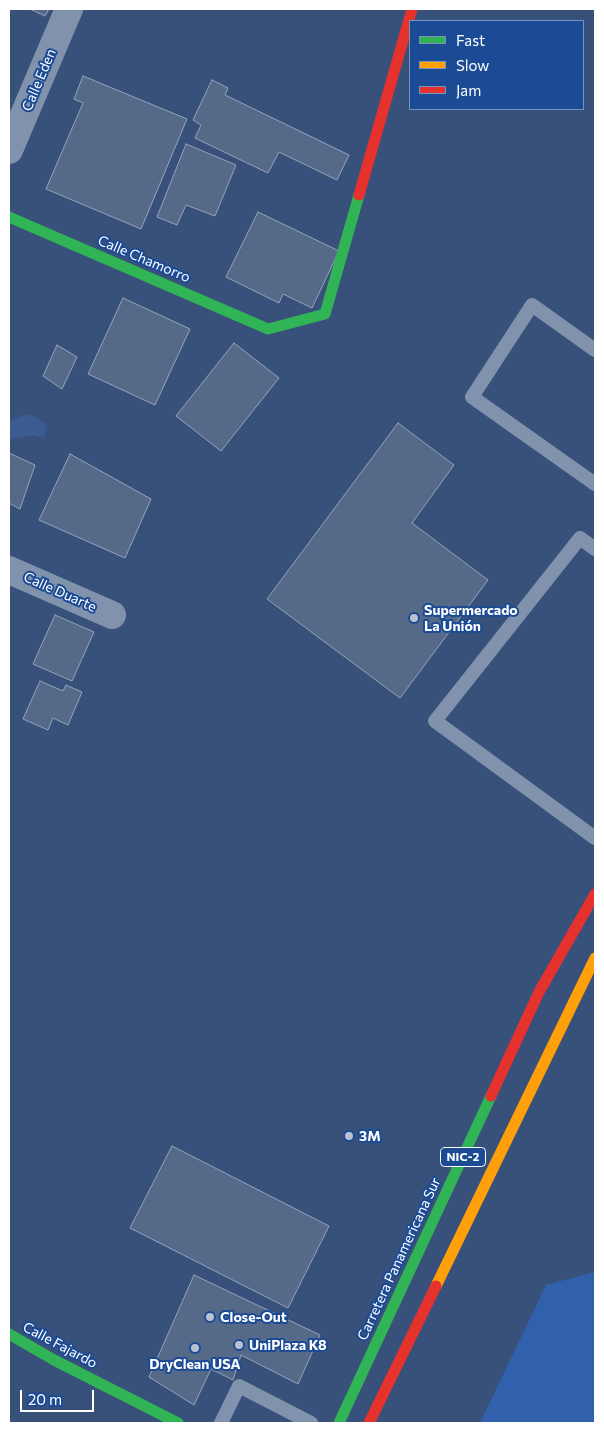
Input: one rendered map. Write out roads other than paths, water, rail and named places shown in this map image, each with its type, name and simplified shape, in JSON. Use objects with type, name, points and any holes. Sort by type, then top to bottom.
[{"type":"main road","name":"Calle Chamorro","points":[[9,217],[268,329],[325,314],[412,9]]},
{"type":"main road","name":"Carretera Panamericana Sur","points":[[339,1423],[539,992],[595,894]]},
{"type":"main road","name":"NIC-2","points":[[369,1423],[595,958]]},
{"type":"main road","name":"Calle Fajardo","points":[[9,1334],[54,1360],[178,1423]]},
{"type":"street","name":"Calle Eden","points":[[9,150],[69,9]]},
{"type":"street","name":"Calle Duarte","points":[[9,570],[112,615]]},
{"type":"lane","points":[[595,350],[532,305],[472,397],[595,484]]},
{"type":"lane","points":[[595,549],[580,538],[435,721],[595,838]]},
{"type":"lane","points":[[221,1423],[238,1386],[311,1423]]},
{"type":"place","name":"Supermercado La Unión","points":[[414,618]]},
{"type":"place","name":"3M","points":[[349,1136]]},
{"type":"place","name":"Close-Out","points":[[210,1317]]},
{"type":"place","name":"UniPlaza K8","points":[[239,1345]]},
{"type":"place","name":"DryClean USA","points":[[195,1348]]}]
